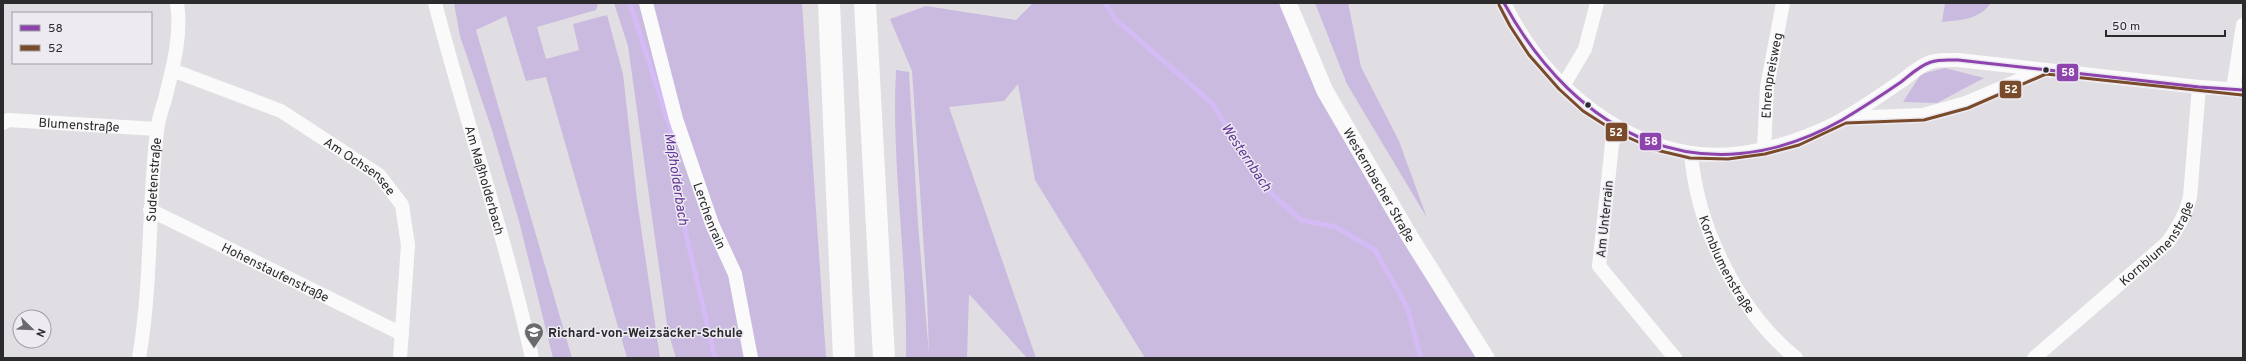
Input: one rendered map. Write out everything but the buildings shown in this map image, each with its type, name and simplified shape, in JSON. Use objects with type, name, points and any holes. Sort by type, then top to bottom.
[{"type":"highway","points":[[829,3],[844,358]]},
{"type":"highway","points":[[865,3],[884,358]]},
{"type":"street","name":"Sudetenstraße","points":[[139,358],[145,324],[150,210],[157,129],[172,70],[179,17],[177,3]]},
{"type":"street","name":"Am Maßholderbach","points":[[435,3],[460,96],[490,196],[532,358]]},
{"type":"street","name":"Lerchenrain","points":[[646,3],[676,119],[712,224],[735,274],[750,358]]},
{"type":"street","points":[[1504,3],[1514,24],[1533,52],[1563,86],[1586,107],[1618,127],[1658,145],[1691,153],[1728,154],[1764,149],[1797,140],[1845,118],[1929,62],[1958,60],[2199,87],[2238,89],[2243,25]]},
{"type":"street","points":[[1563,86],[1585,49],[1597,3]]},
{"type":"street","name":"Ehrenpreisweg","points":[[1764,149],[1767,87],[1783,3]]},
{"type":"street","name":"Westernbacher Straße","points":[[1291,6],[1325,91],[1410,237],[1486,358]]},
{"type":"street","points":[[1845,118],[1924,115],[1966,103],[2045,69]]},
{"type":"street","name":"Am Ochsensee","points":[[172,70],[281,111],[379,175],[402,205],[408,245],[400,358]]},
{"type":"street","name":"Kornblumenstraße","points":[[2034,358],[2168,242],[2179,226],[2187,210],[2190,192],[2199,87]]},
{"type":"street","name":"Blumenstraße","points":[[3,123],[8,120],[157,129]]},
{"type":"street","name":"Am Unterrain","points":[[1618,127],[1612,144],[1599,266],[1675,358]]},
{"type":"street","name":"Kornblumenstraße","points":[[1691,153],[1693,173],[1711,238],[1731,281],[1761,322],[1792,357]]},
{"type":"street","name":"Hohenstaufenstraße","points":[[150,210],[402,334]]},
{"type":"shaded area","points":[[454,3],[598,3],[596,10],[537,27],[546,59],[579,50],[573,24],[607,15],[623,74],[637,200],[660,358],[627,358],[546,77],[526,81],[506,16],[476,30],[572,358],[553,358],[519,221],[491,127],[460,36]]},
{"type":"shaded area","points":[[614,3],[802,3],[826,358],[676,358],[668,331],[628,46]]},
{"type":"shaded area","points":[[1033,3],[1292,3],[1325,91],[1486,358],[1145,358],[1035,180],[1018,84],[1004,101],[949,107],[1036,358],[1027,358],[969,294],[967,358],[906,358],[905,286],[897,178],[895,106],[896,70],[909,72],[918,224],[929,354],[927,295],[912,71],[890,19],[926,6],[1016,20]]},
{"type":"shaded area","points":[[1315,3],[1348,3],[1361,67],[1399,141],[1427,218],[1347,84]]},
{"type":"shaded area","points":[[1945,3],[1991,3],[1986,9],[1975,16],[1962,20],[1942,22]]},
{"type":"shaded area","points":[[1945,68],[1984,78],[1937,103],[1903,102],[1921,74]]},
{"type":"waterway","name":"Maßholderbach","points":[[630,3],[671,131],[684,225],[715,358]]},
{"type":"waterway","name":"Westernbach","points":[[1105,3],[1115,19],[1212,103],[1265,188],[1301,220],[1336,227],[1375,250],[1407,307],[1421,358]]},
{"type":"transit line","name":"58","points":[[1504,3],[1533,49],[1568,88],[1606,119],[1648,141],[1693,153],[1740,154],[1790,143],[1842,120],[1894,87],[1919,68],[1937,60],[1958,60],[2199,87],[2243,90]]},
{"type":"transit line","name":"52","points":[[1499,5],[1510,26],[1529,55],[1559,89],[1583,111],[1616,132],[1656,150],[1690,158],[1728,159],[1765,154],[1799,145],[1846,123],[1924,120],[1968,108],[2046,74],[2242,95]]},
{"type":"place","name":"Richard-von-Weizsäcker-Schule","points":[[534,349]]}]
